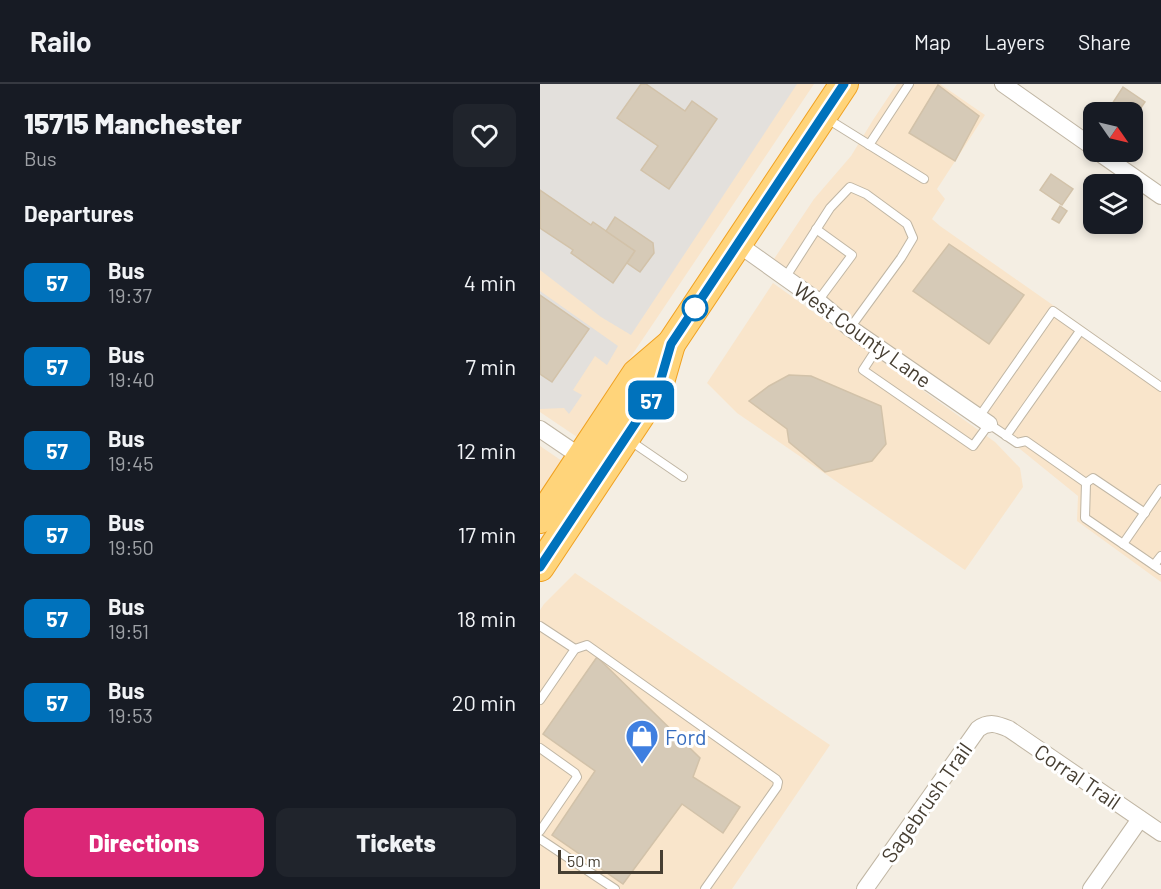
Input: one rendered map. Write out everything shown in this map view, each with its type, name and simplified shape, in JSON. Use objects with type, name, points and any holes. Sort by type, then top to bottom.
[{"type":"highway","points":[[540,519],[636,374],[671,344],[844,84]]},
{"type":"highway","points":[[540,567],[658,389],[671,344]]},
{"type":"street","points":[[1003,84],[1083,140]]},
{"type":"street","points":[[1112,162],[1161,196]]},
{"type":"street","name":"West County Lane","points":[[738,244],[818,301],[850,328],[984,421]]},
{"type":"street","points":[[540,429],[581,457]]},
{"type":"street","name":"Corral Trail","points":[[993,723],[1009,729],[1161,833]]},
{"type":"street","name":"Sagebrush Trail","points":[[865,889],[978,729],[984,724],[993,723]]},
{"type":"street","points":[[1091,889],[1140,819]]},
{"type":"lane","points":[[868,145],[909,84]]},
{"type":"lane","points":[[823,116],[924,179]]},
{"type":"lane","points":[[785,278],[830,208],[850,187],[866,194],[907,224],[913,238],[902,258],[850,328]]},
{"type":"lane","points":[[816,229],[852,255],[818,301]]},
{"type":"lane","points":[[878,347],[863,370],[973,446],[984,421],[1053,311],[1161,387]]},
{"type":"lane","points":[[1006,436],[1080,331]]},
{"type":"lane","points":[[984,421],[1017,443],[1026,441],[1086,483]]},
{"type":"lane","points":[[626,438],[683,477]]},
{"type":"lane","points":[[1086,483],[1094,478],[1145,513]]},
{"type":"lane","points":[[1086,483],[1085,518],[1158,568],[1161,556]]},
{"type":"lane","points":[[1124,544],[1161,489]]},
{"type":"lane","points":[[540,626],[575,649]]},
{"type":"lane","points":[[540,700],[575,649],[587,645],[776,779],[777,787],[705,889]]},
{"type":"lane","points":[[540,748],[575,772],[577,777],[540,831]]},
{"type":"lane","points":[[540,839],[615,889]]},
{"type":"shaded area","points":[[540,84],[814,84],[577,437],[540,412]]},
{"type":"shaded area","points":[[540,84],[797,84],[631,335],[601,317],[540,270]]},
{"type":"shaded area","points":[[897,84],[940,84],[985,115],[937,189],[945,199],[932,219],[1161,381],[1161,582],[1077,521],[1078,496],[967,406],[868,336],[774,259],[814,199],[851,156]]},
{"type":"shaded area","points":[[773,283],[995,442],[1020,468],[1023,487],[965,570],[737,413],[707,383]]},
{"type":"shaded area","points":[[540,291],[618,346],[607,365],[595,356],[573,390],[582,395],[569,414],[564,408],[540,409]]},
{"type":"shaded area","points":[[540,446],[565,463],[540,500]]},
{"type":"shaded area","points":[[575,573],[830,745],[732,889],[540,889],[540,610]]},
{"type":"building","points":[[641,84],[646,84],[685,111],[692,101],[717,119],[669,189],[641,170],[658,146],[617,118]]},
{"type":"building","points":[[938,85],[979,116],[955,161],[909,133]]},
{"type":"building","points":[[1123,87],[1145,102],[1143,105],[1143,102],[1113,102]]},
{"type":"building","points":[[1051,174],[1073,189],[1062,205],[1040,190]]},
{"type":"building","points":[[540,190],[591,225],[593,222],[635,251],[613,283],[571,253],[573,250],[540,228]]},
{"type":"building","points":[[1060,206],[1067,211],[1059,223],[1052,219]]},
{"type":"building","points":[[615,217],[653,243],[654,253],[640,272],[627,263],[635,251],[606,231]]},
{"type":"building","points":[[949,244],[1024,295],[989,344],[913,291]]},
{"type":"building","points":[[540,295],[589,329],[552,382],[540,374]]},
{"type":"building","points":[[789,375],[811,376],[881,406],[886,444],[872,461],[825,472],[789,442],[787,429],[749,401]]},
{"type":"building","name":"Ford","points":[[597,657],[700,758],[693,777],[740,807],[723,833],[682,804],[623,884],[552,835],[595,771],[543,734]]},
{"type":"bus line","name":"57","points":[[540,567],[658,389],[671,344],[844,84]]},
{"type":"place","name":"Ford","points":[[642,765]]}]
